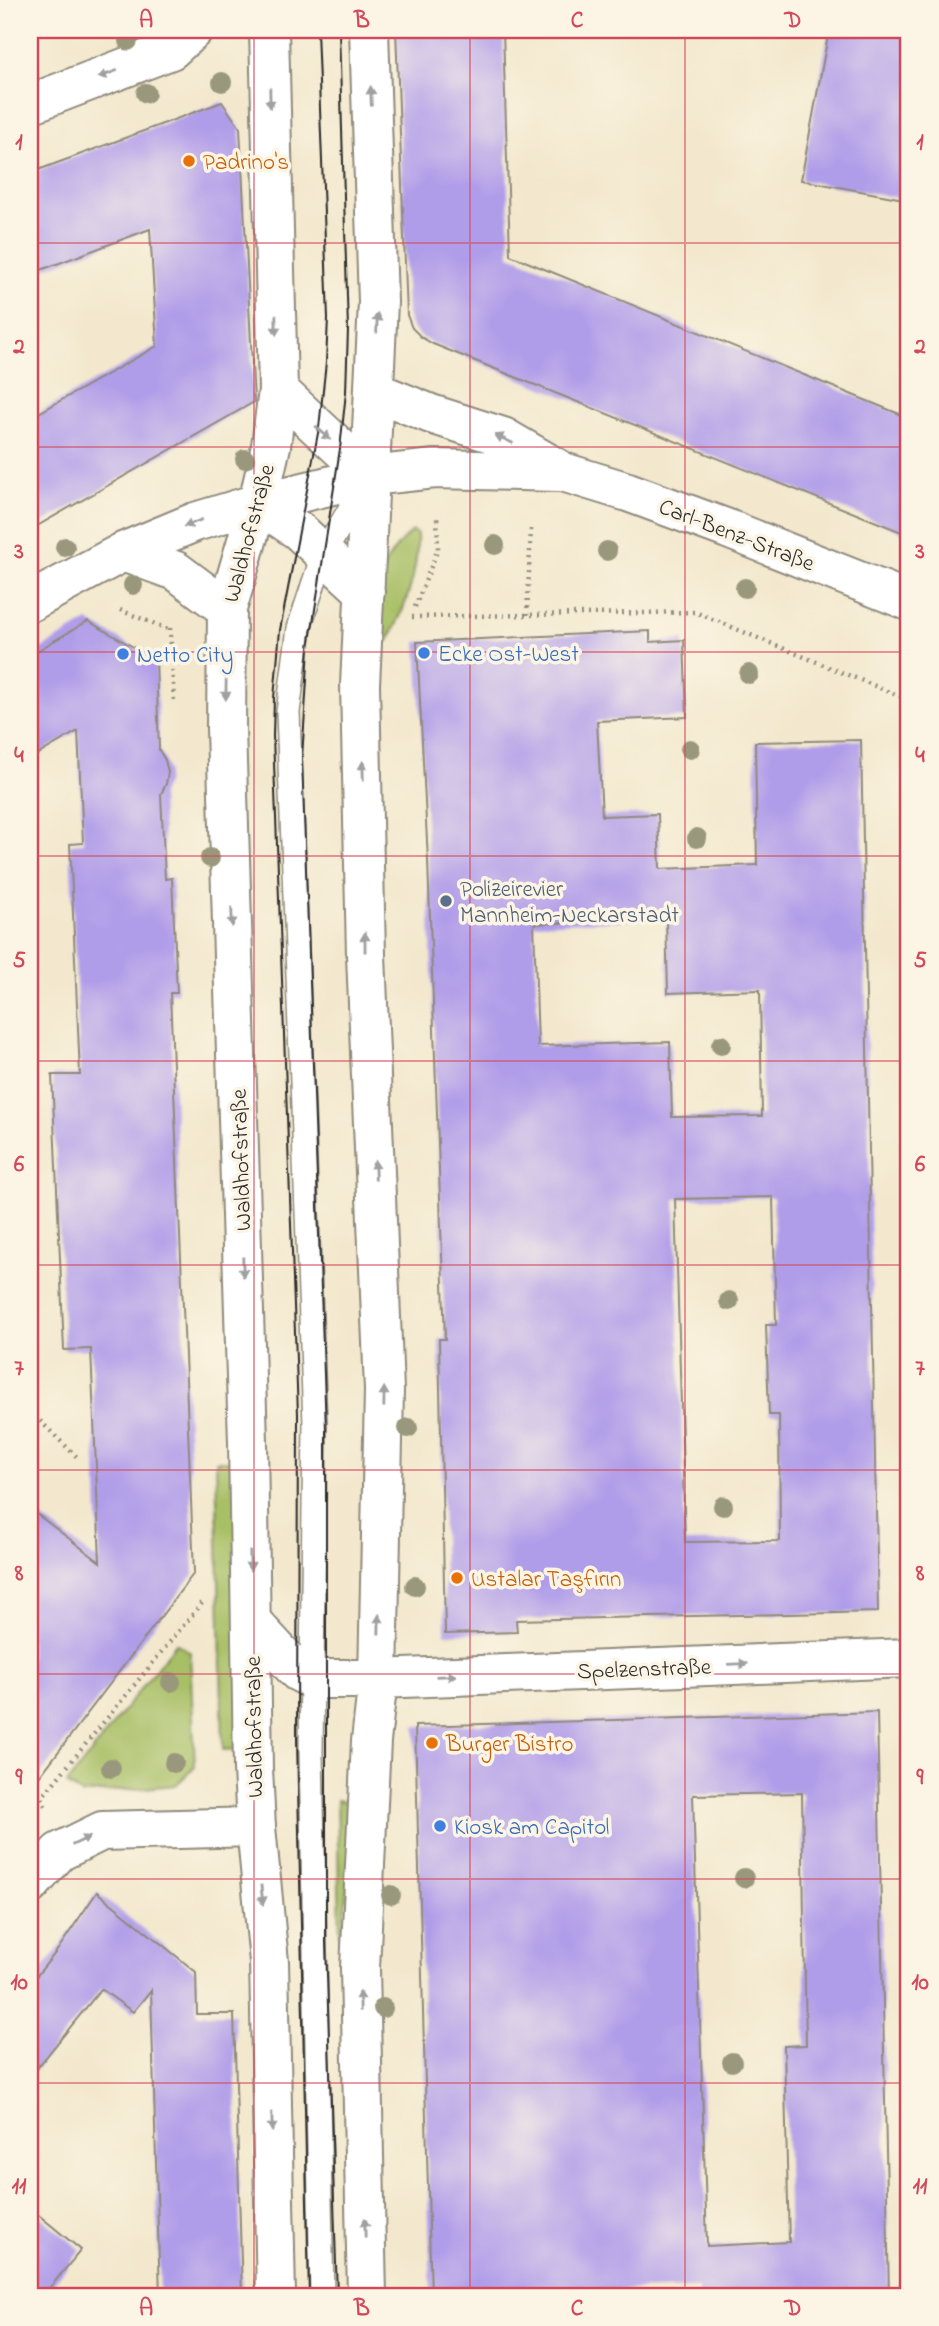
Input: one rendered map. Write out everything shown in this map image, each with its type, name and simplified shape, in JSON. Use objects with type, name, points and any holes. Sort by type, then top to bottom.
[{"type":"street","name":"Waldhofstraße","points":[[269,30],[278,390],[271,446],[258,503],[227,609],[226,729],[240,1126],[256,1827],[269,1962],[276,2296]]},
{"type":"street","points":[[367,2296],[360,1968],[371,1741],[378,1679],[384,1390],[366,955],[360,685],[378,302],[369,30]]},
{"type":"street","points":[[30,104],[182,40]]},
{"type":"street","points":[[278,390],[369,476]]},
{"type":"street","name":"Carl-Benz-Straße","points":[[374,391],[431,414],[503,437],[563,472],[628,492],[909,601]]},
{"type":"street","name":"Carl-Benz-Straße","points":[[30,602],[123,552],[195,522],[258,503],[369,476],[435,469],[563,472]]},
{"type":"street","points":[[258,503],[299,531],[365,592]]},
{"type":"street","points":[[123,552],[176,571],[227,609]]},
{"type":"street","points":[[251,1621],[298,1672],[312,1679]]},
{"type":"street","name":"Spelzenstraße","points":[[312,1679],[378,1679],[909,1658]]},
{"type":"street","points":[[30,1885],[59,1852],[102,1831],[256,1827]]},
{"type":"lane","points":[[322,2296],[311,1753],[315,1424],[288,712],[299,628],[324,555],[369,476]]},
{"type":"path","points":[[527,615],[531,530]]},
{"type":"path","points":[[411,617],[695,612],[909,700]]},
{"type":"path","points":[[30,1412],[78,1458]]},
{"type":"path","points":[[59,1852],[43,1797],[207,1597]]},
{"type":"green space","points":[[413,531],[417,534],[417,548],[410,589],[394,629],[388,641],[384,642],[380,610],[381,576],[394,551]]},
{"type":"green space","points":[[216,1461],[238,1461],[241,1749],[223,1750]]},
{"type":"green space","points":[[176,1643],[190,1652],[195,1767],[176,1785],[81,1794],[67,1784]]},
{"type":"green space","points":[[337,1800],[355,1803],[343,1933],[340,1936]]},
{"type":"building","points":[[396,30],[503,30],[510,255],[909,418],[909,535],[421,337],[412,328],[407,315]]},
{"type":"building","points":[[829,30],[909,30],[909,200],[801,180]]},
{"type":"building","points":[[222,102],[240,128],[254,402],[30,530],[30,418],[157,346],[150,229],[30,274],[30,173]]},
{"type":"building","points":[[88,621],[156,660],[159,750],[168,772],[161,794],[165,879],[172,878],[177,993],[170,993],[194,1573],[30,1789],[30,1509],[100,1562],[91,1349],[64,1350],[52,1075],[80,1075],[70,844],[83,843],[78,731],[30,759],[30,655]]},
{"type":"building","points":[[650,631],[650,642],[684,640],[687,717],[597,721],[602,816],[658,814],[660,869],[757,865],[755,742],[861,740],[878,1612],[516,1620],[517,1632],[445,1634],[439,1339],[445,1339],[428,861],[417,642]],"holes":[[[666,919],[668,993],[760,990],[762,1116],[672,1117],[670,1042],[538,1046],[534,924]],[[773,1197],[776,1325],[766,1325],[769,1415],[779,1415],[780,1541],[685,1542],[675,1199]]]},
{"type":"building","points":[[877,1712],[889,2296],[698,2296],[698,2288],[528,2293],[528,2296],[431,2296],[415,1726]],"holes":[[[802,1793],[806,2045],[784,2046],[789,2242],[707,2246],[693,1795]]]},
{"type":"building","points":[[97,1892],[196,1972],[197,2014],[234,2014],[242,2296],[160,2296],[151,1990],[133,2012],[101,1989],[30,2077],[30,1984],[56,1952]]},
{"type":"building","points":[[30,2208],[81,2250],[43,2296],[30,2296]]},
{"type":"tram line","points":[[309,2296],[297,1740],[298,1414],[273,736],[280,630],[319,428],[326,362],[328,318],[317,30]]},
{"type":"tram line","points":[[337,2296],[326,1943],[326,1430],[302,758],[309,648],[340,449],[346,392],[348,329],[339,30]]},
{"type":"place","name":"Padrino's","points":[[189,161]]},
{"type":"place","name":"Ecke Ost-West","points":[[424,653]]},
{"type":"place","name":"Netto City","points":[[123,654]]},
{"type":"place","name":"Polizeirevier Mannheim-Neckarstadt","points":[[446,901]]},
{"type":"place","name":"Ustalar Taşfırın","points":[[457,1578]]},
{"type":"place","name":"Burger Bistro","points":[[432,1743]]},
{"type":"place","name":"Kiosk am Capitol","points":[[440,1826]]}]
